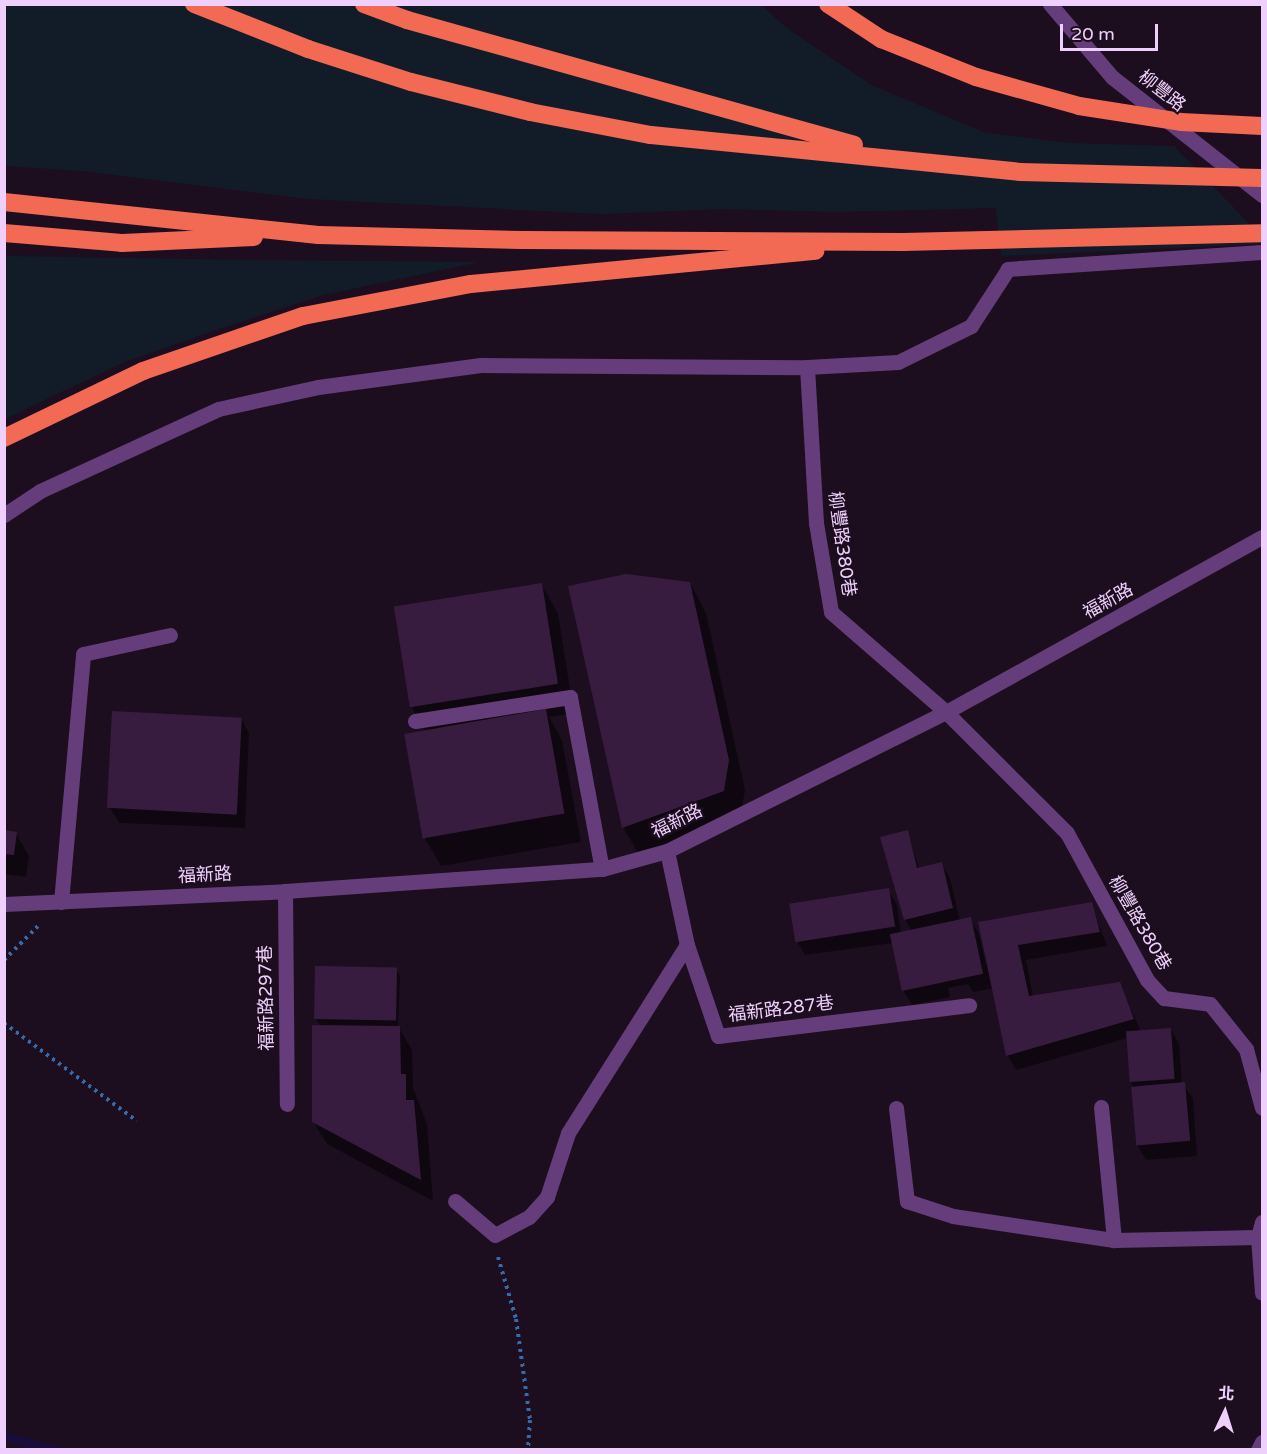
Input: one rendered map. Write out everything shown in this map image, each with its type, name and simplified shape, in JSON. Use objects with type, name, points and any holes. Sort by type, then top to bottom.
[{"type":"highway","points":[[194,4],[308,49],[401,79],[530,112],[651,135],[899,157],[1020,172],[1263,178]]},
{"type":"highway","points":[[364,4],[407,20],[899,157]]},
{"type":"highway","points":[[828,4],[881,39],[976,77],[1079,106],[1181,122],[1263,126]]},
{"type":"highway","points":[[4,202],[318,235]]},
{"type":"highway","points":[[4,233],[122,243],[318,235],[903,242],[1263,233]]},
{"type":"highway","points":[[4,438],[142,371],[303,316],[471,284],[903,242]]},
{"type":"street","name":"柳豐路","points":[[1050,4],[1112,77],[1263,195]]},
{"type":"street","points":[[1178,129],[1263,132]]},
{"type":"street","points":[[4,515],[40,491],[218,409],[318,387],[481,365],[807,368],[898,362],[971,326],[1008,269],[1263,252]]},
{"type":"street","name":"柳豐路380巷","points":[[807,368],[816,523],[831,612],[946,712],[1067,833],[1146,980],[1164,998],[1210,1005],[1246,1048],[1262,1100]]},
{"type":"street","name":"福新路","points":[[4,904],[285,891],[602,869],[667,851],[946,712],[1263,537]]},
{"type":"street","points":[[61,902],[83,654],[170,635]]},
{"type":"street","points":[[415,721],[570,697],[602,869]]},
{"type":"street","name":"福新路287巷","points":[[667,851],[687,945],[718,1036],[969,1005]]},
{"type":"street","name":"福新路297巷","points":[[285,891],[287,1104]]},
{"type":"street","points":[[456,1201],[495,1236],[529,1217],[547,1197],[568,1133],[687,945]]},
{"type":"street","points":[[1101,1107],[1114,1240]]},
{"type":"street","points":[[896,1108],[907,1201],[953,1216],[1114,1240],[1260,1230],[1263,1293]]},
{"type":"path","points":[[4,960],[61,902]]},
{"type":"path","points":[[4,1023],[137,1121]]},
{"type":"path","points":[[495,1236],[516,1320],[530,1420],[528,1449]]},
{"type":"shaded area","points":[[4,5],[761,5],[787,28],[871,85],[986,133],[1069,143],[1174,146],[1262,237],[1262,244],[1001,256],[996,208],[838,212],[722,209],[600,214],[309,199],[83,171],[5,166]]},
{"type":"shaded area","points":[[5,256],[479,262],[323,295],[216,330],[122,363],[5,419]]},
{"type":"building","points":[[626,574],[690,582],[729,760],[724,791],[622,828],[568,586]]},
{"type":"building","points":[[542,583],[558,684],[410,707],[394,606]]},
{"type":"building","points":[[546,709],[564,813],[423,838],[404,734]]},
{"type":"building","points":[[112,711],[242,718],[237,815],[107,808]]},
{"type":"building","points":[[4,830],[17,832],[14,855],[4,854]]},
{"type":"building","points":[[908,830],[917,868],[942,862],[953,908],[904,920],[880,837]]},
{"type":"building","points":[[889,888],[895,927],[795,942],[789,904]]},
{"type":"building","points":[[1092,902],[1100,932],[1018,945],[1029,996],[1120,982],[1134,1019],[1006,1056],[978,922]]},
{"type":"building","points":[[971,917],[983,974],[902,991],[890,934]]},
{"type":"building","points":[[315,966],[397,967],[396,1020],[314,1019]]},
{"type":"building","points":[[312,1025],[400,1026],[401,1074],[406,1074],[406,1100],[414,1100],[421,1180],[312,1122]]},
{"type":"building","points":[[1171,1028],[1175,1079],[1130,1082],[1126,1031]]},
{"type":"building","points":[[1185,1082],[1190,1141],[1136,1145],[1131,1087]]},
{"type":"waterway","points":[[4,1436],[58,1450]]}]
